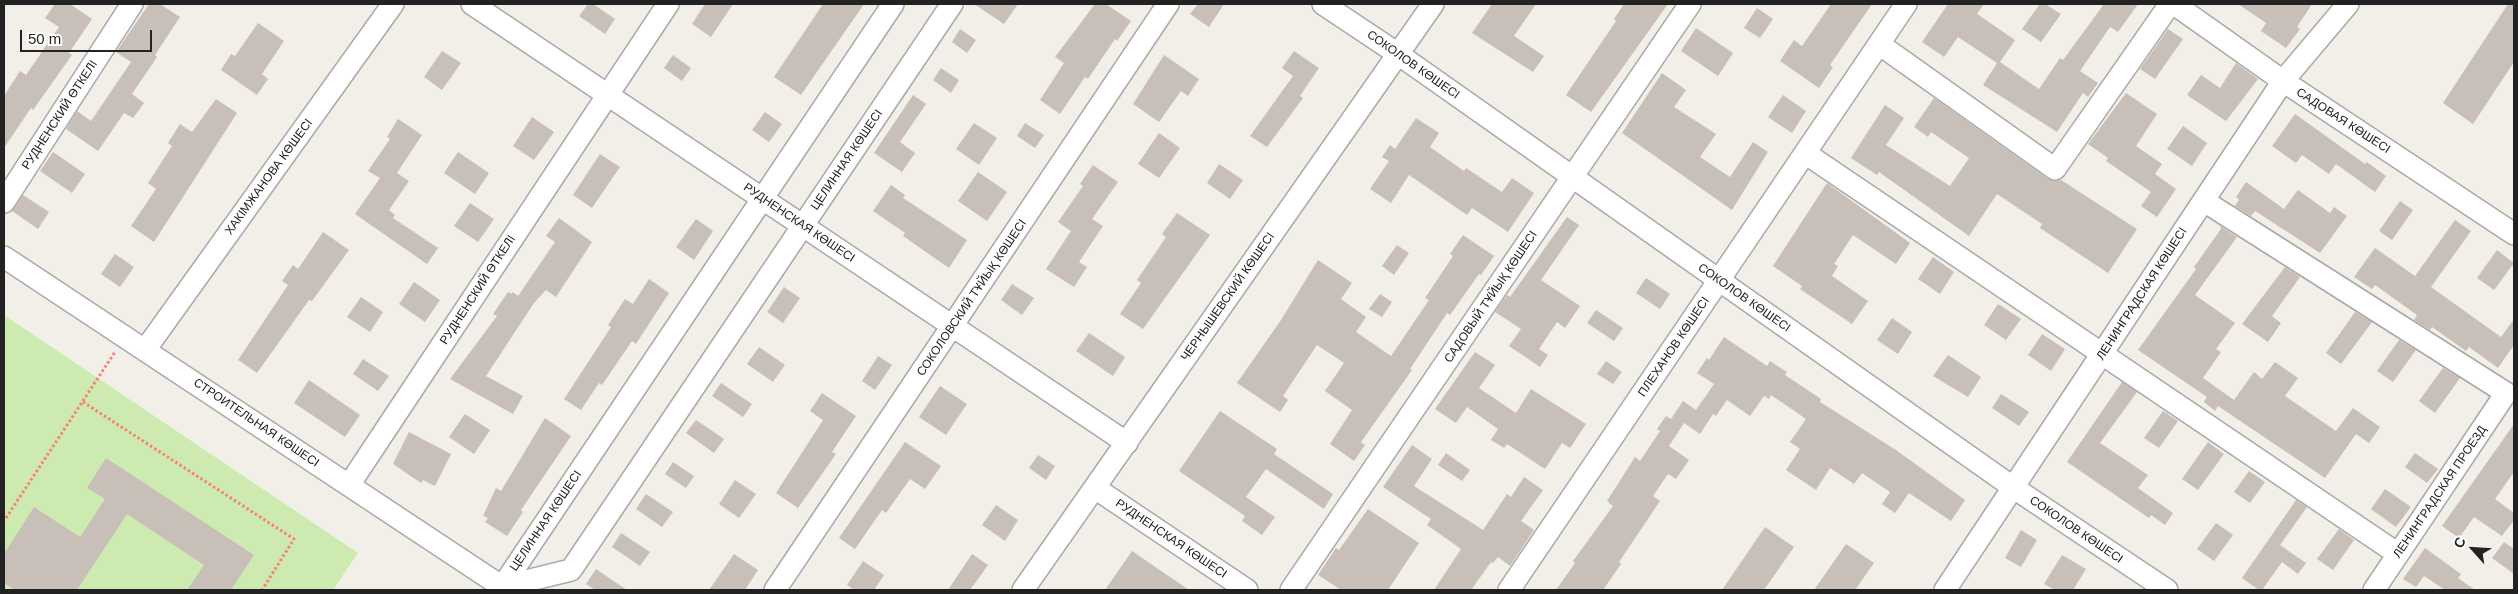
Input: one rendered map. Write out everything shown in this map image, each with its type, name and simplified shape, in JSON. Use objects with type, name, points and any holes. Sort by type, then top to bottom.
[{"type":"street","name":"РУДНЕНСКИЙ ӨТКЕЛІ","points":[[4,202],[132,4]]},
{"type":"street","name":"ХАКІМЖАНОВА КӨШЕСІ","points":[[145,350],[393,4]]},
{"type":"street","name":"РУДНЕНСКАЯ КӨШЕСІ","points":[[472,4],[1127,442]]},
{"type":"street","points":[[607,94],[668,4]]},
{"type":"street","name":"ЦЕЛИННАЯ КӨШЕСІ","points":[[505,588],[762,198],[893,4]]},
{"type":"street","name":"ЦЕЛИННАЯ КӨШЕСІ","points":[[505,588],[572,570],[952,4]]},
{"type":"street","name":"СОКОЛОВСКИЙ ТҰЙЫҚ КӨШЕСІ","points":[[775,590],[1168,4]]},
{"type":"street","name":"СОКОЛОВ КӨШЕСІ","points":[[1323,4],[1398,54],[2014,488],[2167,590]]},
{"type":"street","name":"ЧЕРНЫШЕВСКИЙ КӨШЕСІ","points":[[1022,590],[1433,4]]},
{"type":"street","name":"САДОВЫЙ ТҰЙЫҚ КӨШЕСІ","points":[[1291,590],[1690,4]]},
{"type":"street","name":"ПЛЕХАНОВ КӨШЕСІ","points":[[1509,590],[1906,4]]},
{"type":"street","points":[[1879,44],[2055,169],[2170,4]]},
{"type":"street","name":"САДОВАЯ КӨШЕСІ","points":[[2174,4],[2283,81],[2514,234]]},
{"type":"street","name":"ЛЕНИНГРАДСКАЯ КӨШЕСІ","points":[[1945,590],[2283,81],[2348,4]]},
{"type":"street","name":"РУДНЕНСКИЙ ӨТКЕЛІ","points":[[349,485],[607,94]]},
{"type":"street","points":[[1805,153],[2398,554]]},
{"type":"street","name":"ЛЕНИНГРАДСКАЯ ПРОЕЗД","points":[[2204,201],[2506,393],[2374,590]]},
{"type":"street","name":"СТРОИТЕЛЬНАЯ КӨШЕСІ","points":[[4,257],[505,588]]},
{"type":"street","name":"РУДНЕНСКАЯ КӨШЕСІ","points":[[1095,488],[1247,590]]},
{"type":"path","points":[[6,518],[125,337]]},
{"type":"path","points":[[83,402],[294,539],[262,590]]},
{"type":"green space","points":[[4,315],[358,553],[333,590],[4,590]]},
{"type":"building","points":[[55,4],[70,4],[92,19],[69,53],[72,55],[33,110],[31,108],[4,148],[4,96],[20,71],[26,75],[59,27],[45,18]]},
{"type":"building","points":[[149,4],[160,4],[180,17],[155,55],[157,57],[132,94],[144,103],[133,118],[124,113],[98,151],[66,129],[77,111],[91,121],[131,62],[116,52]]},
{"type":"building","points":[[588,4],[593,4],[615,19],[605,34],[579,16]]},
{"type":"building","points":[[705,4],[733,4],[711,37],[692,24]]},
{"type":"building","points":[[823,4],[864,4],[801,95],[774,77]]},
{"type":"building","points":[[974,4],[1018,4],[1004,24]]},
{"type":"building","points":[[1095,4],[1106,4],[1131,21],[1117,41],[1115,39],[1088,79],[1085,77],[1060,114],[1040,100],[1064,63],[1055,57]]},
{"type":"building","points":[[1198,4],[1224,4],[1209,27],[1190,14]]},
{"type":"building","points":[[1492,4],[1536,4],[1514,36],[1544,56],[1533,72],[1472,33]]},
{"type":"building","points":[[1624,4],[1668,4],[1591,112],[1566,95],[1616,21],[1614,19]]},
{"type":"building","points":[[1831,4],[1872,4],[1830,65],[1833,67],[1819,88],[1780,61],[1794,40],[1802,46]]},
{"type":"building","points":[[1948,4],[1984,4],[1977,14],[2015,40],[2000,62],[2039,89],[2060,58],[2063,60],[2104,4],[2138,4],[2118,32],[2110,27],[2080,71],[2098,83],[2088,97],[2083,93],[2057,132],[1983,85],[1997,63],[1958,37],[1944,57],[1922,42]]},
{"type":"building","points":[[2040,4],[2045,4],[2061,14],[2041,42],[2022,29]]},
{"type":"building","points":[[2238,4],[2312,4],[2297,27],[2300,29],[2286,48],[2261,31],[2266,23]]},
{"type":"building","points":[[2508,4],[2514,4],[2514,62],[2473,124],[2443,103]]},
{"type":"building","points":[[1757,8],[1773,19],[1760,38],[1744,28]]},
{"type":"building","points":[[258,23],[284,41],[262,74],[268,79],[257,95],[221,70],[231,54],[235,56]]},
{"type":"building","points":[[1696,28],[1733,53],[1718,76],[1681,51]]},
{"type":"building","points":[[960,29],[976,40],[967,53],[952,42]]},
{"type":"building","points":[[2168,29],[2183,39],[2155,79],[2140,69]]},
{"type":"building","points":[[442,51],[461,63],[442,90],[424,77]]},
{"type":"building","points":[[1294,51],[1319,68],[1300,96],[1303,98],[1267,147],[1250,136],[1293,76],[1282,68]]},
{"type":"building","points":[[673,55],[691,68],[682,81],[664,68]]},
{"type":"building","points":[[1164,55],[1199,79],[1188,96],[1181,91],[1159,122],[1133,104]]},
{"type":"building","points":[[2236,63],[2258,79],[2226,121],[2187,95],[2201,75],[2220,88]]},
{"type":"building","points":[[941,68],[959,80],[951,93],[933,80]]},
{"type":"building","points":[[1662,73],[1686,90],[1674,107],[1716,134],[1700,157],[1730,177],[1753,142],[1768,152],[1732,210],[1622,133]]},
{"type":"building","points":[[2126,93],[2157,114],[2136,146],[2162,164],[2155,174],[2176,189],[2157,217],[2141,206],[2151,192],[2106,161],[2108,158],[2088,144]]},
{"type":"building","points":[[913,95],[926,104],[900,142],[915,153],[902,172],[874,153]]},
{"type":"building","points":[[1783,95],[1806,111],[1792,133],[1768,117]]},
{"type":"building","points":[[1934,98],[2048,179],[2054,181],[2061,180],[2137,229],[2108,273],[2040,228],[2042,224],[1997,194],[1969,236],[1879,172],[1877,175],[1851,158],[1885,105],[1904,118],[1886,145],[1950,186],[1969,158],[1931,132],[1928,137],[1914,127]]},
{"type":"building","points":[[216,99],[237,113],[154,242],[131,226],[156,189],[148,183],[172,146],[168,143],[180,124],[192,132]]},
{"type":"building","points":[[765,112],[782,124],[769,142],[752,130]]},
{"type":"building","points":[[2295,114],[2365,164],[2367,162],[2386,176],[2375,192],[2336,164],[2329,174],[2302,155],[2296,163],[2272,146]]},
{"type":"building","points":[[532,117],[554,132],[534,160],[513,146]]},
{"type":"building","points":[[1416,118],[1439,133],[1430,147],[1464,171],[1466,168],[1502,192],[1512,178],[1534,193],[1508,232],[1472,208],[1467,215],[1409,175],[1391,203],[1370,189],[1389,161],[1382,157],[1390,145],[1395,149]]},
{"type":"building","points":[[398,119],[422,135],[397,173],[409,181],[389,210],[395,215],[393,218],[438,248],[427,264],[355,214],[380,178],[368,171],[390,139],[387,137]]},
{"type":"building","points":[[974,123],[997,138],[979,165],[956,149]]},
{"type":"building","points":[[1025,123],[1044,135],[1035,148],[1017,136]]},
{"type":"building","points":[[2183,126],[2207,143],[2192,166],[2167,149]]},
{"type":"building","points":[[1159,133],[1180,148],[1159,178],[1138,164]]},
{"type":"building","points":[[53,152],[85,174],[72,193],[40,171]]},
{"type":"building","points":[[458,152],[489,173],[475,194],[444,173]]},
{"type":"building","points":[[600,154],[620,167],[592,208],[573,195]]},
{"type":"building","points":[[1219,164],[1243,180],[1230,199],[1207,183]]},
{"type":"building","points":[[1093,165],[1118,182],[1092,219],[1103,226],[1079,262],[1087,267],[1074,287],[1046,269],[1071,231],[1058,222],[1083,186],[1080,184]]},
{"type":"building","points":[[978,172],[1007,192],[987,221],[958,201]]},
{"type":"building","points":[[2246,182],[2284,209],[2298,190],[2330,213],[2334,207],[2347,216],[2320,253],[2255,211],[2251,216],[2235,206],[2239,200],[2236,197]]},
{"type":"building","points":[[1827,183],[1910,243],[1896,264],[1853,235],[1834,264],[1838,266],[1832,276],[1868,301],[1852,324],[1800,289],[1802,286],[1773,266]]},
{"type":"building","points":[[891,185],[905,195],[903,198],[967,240],[949,268],[903,236],[905,233],[873,211]]},
{"type":"building","points":[[23,195],[49,212],[38,229],[12,211]]},
{"type":"building","points":[[2400,201],[2413,210],[2392,240],[2379,231]]},
{"type":"building","points":[[470,203],[494,219],[478,242],[454,226]]},
{"type":"building","points":[[1177,213],[1210,235],[1143,329],[1120,314],[1141,283],[1137,280],[1166,237],[1162,234]]},
{"type":"building","points":[[1567,217],[1579,225],[1541,280],[1580,306],[1565,328],[1557,322],[1539,349],[1548,355],[1540,367],[1509,346],[1521,329],[1495,312],[1507,295],[1510,297]]},
{"type":"building","points":[[559,218],[592,242],[556,297],[546,290],[534,303],[486,376],[523,396],[513,414],[450,379],[497,316],[493,314],[508,292],[511,294],[513,292],[518,296],[555,242],[546,236]]},
{"type":"building","points":[[696,219],[713,231],[694,260],[676,247]]},
{"type":"building","points":[[2455,220],[2471,231],[2431,287],[2501,337],[2514,319],[2514,345],[2498,368],[2469,347],[2466,351],[2432,327],[2430,330],[2414,320],[2417,315],[2375,285],[2372,289],[2354,277],[2375,248],[2415,276]]},
{"type":"building","points":[[2220,226],[2237,237],[2195,295],[2235,323],[2216,349],[2221,352],[2203,378],[2234,400],[2254,372],[2262,379],[2275,362],[2298,378],[2285,396],[2336,431],[2353,408],[2380,427],[2369,443],[2356,434],[2325,478],[2218,406],[2215,411],[2204,402],[2207,397],[2138,350],[2196,269],[2194,267],[2221,229]]},
{"type":"building","points":[[323,232],[349,250],[312,301],[309,300],[257,373],[238,360],[288,285],[282,281],[293,265],[298,269]]},
{"type":"building","points":[[1463,235],[1494,256],[1450,315],[1447,313],[1410,369],[1412,370],[1361,442],[1365,445],[1354,461],[1330,444],[1352,410],[1325,391],[1344,363],[1317,345],[1283,396],[1288,400],[1280,412],[1237,383],[1281,320],[1318,260],[1352,283],[1341,299],[1366,317],[1356,332],[1391,356],[1429,300],[1425,298],[1453,256],[1450,254]]},
{"type":"building","points":[[1397,245],[1409,253],[1394,275],[1382,266]]},
{"type":"building","points":[[2497,250],[2514,263],[2494,290],[2477,278]]},
{"type":"building","points":[[115,254],[134,267],[120,287],[101,274]]},
{"type":"building","points":[[1933,257],[1954,272],[1940,294],[1918,279]]},
{"type":"building","points":[[2285,267],[2300,277],[2272,316],[2281,323],[2268,342],[2242,324]]},
{"type":"building","points":[[1646,278],[1670,294],[1660,309],[1636,293]]},
{"type":"building","points":[[649,279],[669,293],[636,344],[632,341],[602,385],[599,383],[581,410],[564,399],[611,327],[608,325],[625,299],[633,304]]},
{"type":"building","points":[[414,282],[440,300],[425,322],[399,304]]},
{"type":"building","points":[[1012,284],[1034,298],[1022,315],[1001,300]]},
{"type":"building","points":[[784,287],[800,298],[783,323],[767,312]]},
{"type":"building","points":[[1380,294],[1392,302],[1382,317],[1369,309]]},
{"type":"building","points":[[361,297],[383,312],[370,332],[347,317]]},
{"type":"building","points":[[1998,304],[2021,319],[2006,340],[1984,325]]},
{"type":"building","points":[[1596,310],[1623,328],[1614,341],[1587,323]]},
{"type":"building","points":[[2355,312],[2372,322],[2341,364],[2326,353]]},
{"type":"building","points":[[1892,318],[1912,332],[1898,354],[1877,340]]},
{"type":"building","points":[[1089,333],[1125,357],[1113,376],[1076,351]]},
{"type":"building","points":[[2042,334],[2065,349],[2051,371],[2028,355]]},
{"type":"building","points":[[1724,337],[1767,366],[1770,361],[1787,372],[1785,375],[1821,399],[1820,402],[1896,450],[1965,500],[1951,521],[1909,493],[1895,513],[1882,504],[1890,492],[1862,473],[1854,484],[1830,468],[1816,490],[1786,470],[1800,449],[1790,442],[1806,419],[1771,395],[1769,399],[1764,396],[1750,416],[1727,400],[1716,416],[1713,414],[1700,434],[1684,423],[1669,446],[1689,460],[1676,479],[1668,474],[1653,496],[1660,501],[1619,562],[1621,564],[1603,590],[1556,590],[1575,563],[1573,561],[1613,506],[1607,501],[1635,457],[1640,461],[1660,431],[1657,429],[1666,416],[1671,419],[1683,401],[1696,410],[1714,384],[1697,373],[1707,358],[1709,360]]},
{"type":"building","points":[[2399,340],[2416,350],[2393,382],[2377,371]]},
{"type":"building","points":[[759,347],[785,365],[773,382],[747,364]]},
{"type":"building","points":[[1475,352],[1495,365],[1479,388],[1516,413],[1531,389],[1586,424],[1570,448],[1562,443],[1545,469],[1507,444],[1504,448],[1491,440],[1498,429],[1467,407],[1456,423],[1435,409]]},
{"type":"building","points":[[1948,355],[1981,377],[1968,397],[1933,376]]},
{"type":"building","points":[[878,356],[892,365],[875,390],[862,381]]},
{"type":"building","points":[[363,359],[389,376],[378,391],[353,374]]},
{"type":"building","points":[[1606,361],[1622,372],[1613,384],[1597,374]]},
{"type":"building","points":[[2443,368],[2460,378],[2435,413],[2419,401]]},
{"type":"building","points":[[309,380],[360,415],[345,437],[294,403]]},
{"type":"building","points":[[2122,382],[2137,392],[2100,443],[2148,475],[2138,488],[2173,513],[2165,525],[2151,515],[2149,518],[2067,462]]},
{"type":"building","points":[[721,383],[752,404],[743,417],[712,396]]},
{"type":"building","points":[[940,386],[967,404],[946,435],[919,417]]},
{"type":"building","points":[[822,393],[856,416],[832,452],[836,454],[798,508],[776,493],[823,420],[810,411]]},
{"type":"building","points":[[2001,394],[2029,412],[2019,426],[1992,408]]},
{"type":"building","points":[[1220,411],[1277,449],[1274,454],[1333,494],[1324,509],[1266,469],[1246,497],[1275,517],[1262,535],[1242,521],[1245,516],[1179,471]]},
{"type":"building","points":[[2163,411],[2178,421],[2159,448],[2144,438]]},
{"type":"building","points":[[465,414],[490,430],[474,454],[449,437]]},
{"type":"building","points":[[545,418],[571,436],[521,510],[523,512],[507,536],[485,522],[488,518],[483,516],[496,488],[501,491]]},
{"type":"building","points":[[696,420],[724,439],[714,453],[686,433]]},
{"type":"building","points":[[2514,424],[2514,472],[2495,499],[2514,513],[2514,520],[2502,536],[2474,517],[2459,538],[2442,526]]},
{"type":"building","points":[[409,432],[451,454],[435,486],[423,480],[421,483],[393,464]]},
{"type":"building","points":[[905,442],[941,466],[925,489],[910,479],[886,513],[882,510],[855,549],[839,538]]},
{"type":"building","points":[[2208,442],[2224,454],[2198,490],[2182,479]]},
{"type":"building","points":[[1412,445],[1432,459],[1414,486],[1483,530],[1507,494],[1511,497],[1524,477],[1543,490],[1521,521],[1534,530],[1510,566],[1498,557],[1493,563],[1491,562],[1471,590],[1434,590],[1461,549],[1427,525],[1431,519],[1383,487]]},
{"type":"building","points":[[1446,453],[1470,470],[1462,481],[1438,465]]},
{"type":"building","points":[[2415,453],[2438,469],[2427,483],[2405,467]]},
{"type":"building","points":[[1038,455],[1055,466],[1046,480],[1029,468]]},
{"type":"building","points":[[106,458],[254,555],[231,590],[187,590],[204,565],[127,514],[77,590],[15,590],[4,583],[4,554],[34,507],[80,537],[105,499],[87,488]]},
{"type":"building","points":[[673,462],[694,476],[686,488],[665,474]]},
{"type":"building","points":[[2249,471],[2265,482],[2250,503],[2234,492]]},
{"type":"building","points":[[735,480],[756,494],[739,518],[719,504]]},
{"type":"building","points":[[2385,489],[2411,507],[2396,527],[2371,509]]},
{"type":"building","points":[[646,494],[673,512],[662,527],[636,509]]},
{"type":"building","points":[[2296,500],[2307,507],[2280,545],[2306,563],[2298,574],[2282,562],[2262,590],[2259,590],[2242,578]]},
{"type":"building","points":[[996,505],[1018,520],[1005,541],[982,525]]},
{"type":"building","points":[[1368,509],[1419,543],[1388,590],[1341,590],[1318,575],[1336,548],[1339,550]]},
{"type":"building","points":[[2216,523],[2233,535],[2214,561],[2197,549]]},
{"type":"building","points":[[1765,527],[1794,547],[1764,590],[1722,590]]},
{"type":"building","points":[[2339,529],[2354,540],[2333,570],[2317,559]]},
{"type":"building","points":[[2021,530],[2037,540],[2021,567],[2005,558]]},
{"type":"building","points":[[621,533],[650,552],[640,566],[612,547]]},
{"type":"building","points":[[2504,542],[2514,549],[2514,574],[2492,558]]},
{"type":"building","points":[[1846,544],[1874,563],[1855,590],[1814,590]]},
{"type":"building","points":[[2425,548],[2461,574],[2458,578],[2475,590],[2445,590],[2424,576],[2416,587],[2403,579]]},
{"type":"building","points":[[1132,551],[1189,590],[1105,590]]},
{"type":"building","points":[[734,554],[758,570],[745,590],[709,590]]},
{"type":"building","points":[[972,554],[988,565],[970,590],[948,590]]},
{"type":"building","points":[[2062,555],[2086,569],[2073,590],[2055,590],[2044,584]]},
{"type":"building","points":[[863,561],[884,575],[874,590],[854,590],[847,585]]},
{"type":"building","points":[[596,569],[627,590],[595,590],[586,584]]}]
